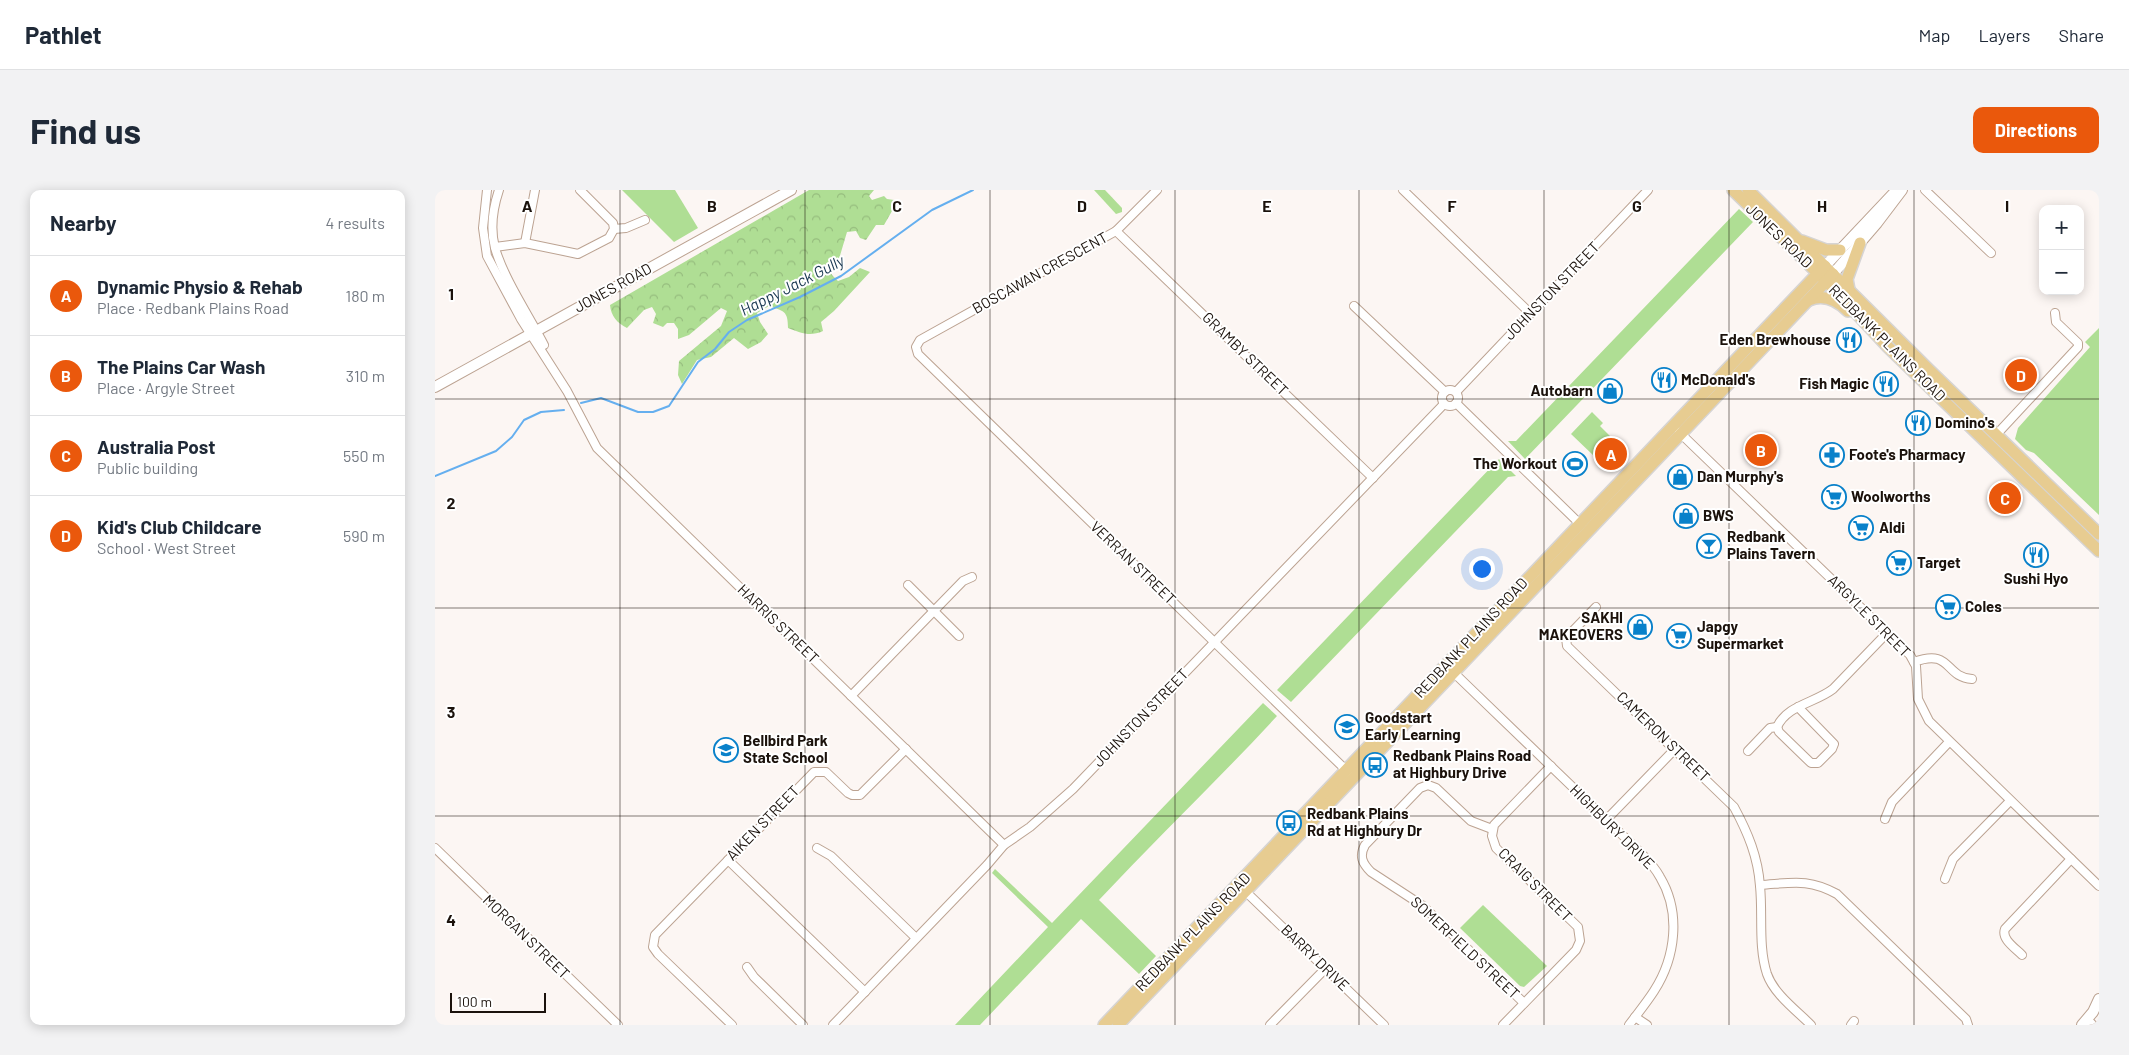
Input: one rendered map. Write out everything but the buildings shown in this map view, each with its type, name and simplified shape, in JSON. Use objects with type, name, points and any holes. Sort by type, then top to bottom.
[{"type":"main road","name":"JONES ROAD","points":[[1733,190],[1825,274]]},
{"type":"main road","name":"JONES ROAD","points":[[1748,190],[1798,239],[1825,274]]},
{"type":"main road","points":[[1798,239],[1826,250],[1840,250]]},
{"type":"main road","points":[[1849,290],[1847,279],[1860,243]]},
{"type":"main road","name":"REDBANK PLAINS ROAD","points":[[1825,274],[1849,290],[2099,534]]},
{"type":"main road","name":"REDBANK PLAINS ROAD","points":[[1118,1025],[1245,891],[1446,665],[1551,552],[1558,552],[1677,429],[1753,357],[1807,301],[1825,274]]},
{"type":"main road","name":"REDBANK PLAINS ROAD","points":[[1825,274],[1880,337],[1932,391],[2099,551]]},
{"type":"main road","name":"REDBANK PLAINS ROAD","points":[[1677,429],[1711,384],[1825,274]]},
{"type":"main road","points":[[1807,301],[1817,297],[1832,300],[1843,306],[1865,328],[1880,337]]},
{"type":"main road","points":[[1711,384],[1719,382],[1743,358],[1753,357]]},
{"type":"main road","name":"REDBANK PLAINS ROAD","points":[[1104,1025],[1350,774],[1454,674],[1583,527]]},
{"type":"street","points":[[487,190],[483,228],[487,256],[495,273],[533,331]]},
{"type":"street","points":[[499,190],[494,204],[493,227],[495,247],[533,331]]},
{"type":"street","points":[[525,243],[535,190]]},
{"type":"street","points":[[495,247],[525,243],[578,254],[609,238],[614,229],[611,220],[580,190]]},
{"type":"street","name":"JONES ROAD","points":[[435,387],[533,331],[791,190]]},
{"type":"street","name":"BOSCAWAN CRESCENT","points":[[915,347],[920,340],[1116,231],[1157,190]]},
{"type":"street","points":[[1403,190],[1531,313]]},
{"type":"street","name":"JOHNSTON STREET","points":[[1456,392],[1647,190]]},
{"type":"street","points":[[1825,274],[1840,250],[1897,190]]},
{"type":"street","points":[[1825,274],[1860,243],[1902,190]]},
{"type":"street","points":[[1925,190],[1991,253]]},
{"type":"street","points":[[614,229],[626,228],[645,220]]},
{"type":"street","name":"GRAMBY STREET","points":[[1116,231],[1373,478]]},
{"type":"street","points":[[1355,306],[1445,392]]},
{"type":"street","points":[[1997,435],[2078,347],[2078,343],[2056,322],[2055,313]]},
{"type":"street","name":"HARRIS STREET","points":[[533,331],[567,391],[591,439],[605,457],[1004,845]]},
{"type":"street","name":"VERRAN STREET","points":[[915,347],[918,354],[1350,774]]},
{"type":"street","points":[[1450,390],[1456,392],[1458,398],[1456,404],[1450,406],[1444,404],[1442,398],[1445,392],[1450,390]]},
{"type":"street","name":"JOHNSTON STREET","points":[[833,1025],[1004,845],[1049,812],[1444,404]]},
{"type":"street","points":[[1456,404],[1583,527]]},
{"type":"street","name":"ARGYLE STREET","points":[[1677,429],[1911,655],[1915,662],[1917,694],[1929,721],[2099,886]]},
{"type":"street","points":[[851,696],[963,581],[972,577]]},
{"type":"street","points":[[907,585],[959,636]]},
{"type":"street","name":"CAMERON STREET","points":[[1596,607],[1566,638],[1567,646],[1734,808],[1748,833],[1755,858],[1760,885],[1763,951],[1767,975],[1779,994],[1811,1025]]},
{"type":"street","points":[[1748,751],[1770,728],[1777,727],[1789,713],[1833,689],[1888,632]]},
{"type":"street","points":[[1915,662],[1933,657],[1941,659],[1957,673],[1972,679]]},
{"type":"street","name":"HIGHBURY DRIVE","points":[[1446,665],[1607,819],[1641,853],[1658,874],[1669,898],[1673,922],[1673,944],[1670,959],[1655,990],[1629,1025]]},
{"type":"street","points":[[1777,727],[1779,732],[1811,763],[1818,763],[1832,749],[1834,744],[1798,707]]},
{"type":"street","points":[[1885,819],[1893,802],[1949,742]]},
{"type":"street","name":"AIKEN STREET","points":[[732,1025],[658,954],[653,947],[655,935],[814,772],[826,772],[848,793],[860,795],[906,749]]},
{"type":"street","points":[[1607,819],[1675,749]]},
{"type":"street","name":"CRAIG STREET","points":[[1503,1025],[1576,950],[1580,940],[1578,927],[1496,848],[1492,836],[1492,829],[1551,766]]},
{"type":"street","name":"SOMERFIELD STREET","points":[[1492,829],[1471,821],[1436,788],[1428,785],[1420,788],[1365,845],[1361,851],[1361,858],[1364,865],[1371,872],[1423,906],[1524,1003]]},
{"type":"street","points":[[1945,879],[1953,860],[2010,801]]},
{"type":"street","name":"MORGAN STREET","points":[[435,848],[617,1025]]},
{"type":"street","points":[[817,848],[831,856],[916,938]]},
{"type":"street","points":[[2022,955],[2005,938],[2003,933],[2005,929],[2071,859]]},
{"type":"street","points":[[728,860],[865,992]]},
{"type":"street","points":[[1760,885],[1801,882],[1821,885],[1837,894],[1966,1019],[1968,1025]]},
{"type":"street","name":"BARRY DRIVE","points":[[1245,891],[1384,1025]]},
{"type":"street","points":[[747,967],[754,977],[803,1025]]},
{"type":"street","points":[[1270,1025],[1325,969]]},
{"type":"street","points":[[2087,1023],[2099,998]]},
{"type":"street","points":[[1635,1017],[1647,1025]]},
{"type":"green space","points":[[622,190],[675,190],[698,228],[674,242]]},
{"type":"green space","points":[[809,190],[874,190],[869,196],[872,200],[884,196],[887,199],[894,200],[892,211],[884,225],[876,225],[866,240],[860,238],[856,231],[847,232],[839,259],[832,262],[832,275],[838,281],[849,277],[860,268],[870,272],[834,311],[821,322],[823,331],[810,334],[788,328],[784,312],[769,306],[757,313],[760,322],[768,334],[761,342],[748,349],[734,338],[711,357],[697,360],[682,384],[678,375],[679,361],[721,326],[727,311],[721,308],[689,335],[678,339],[678,329],[674,323],[667,323],[663,327],[653,323],[656,314],[652,307],[644,310],[627,328],[620,324],[613,316],[610,305]]},
{"type":"green space","points":[[1094,190],[1105,190],[1122,208],[1122,212],[1116,214]]},
{"type":"green space","points":[[1739,209],[1753,222],[1525,459],[1508,441],[1516,441]]},
{"type":"green space","points":[[2099,328],[2099,515],[2034,453],[2026,450],[2015,439],[2018,428],[2090,347],[2085,342]]},
{"type":"green space","points":[[1592,412],[1603,423],[1600,426],[1612,438],[1594,456],[1571,434]]},
{"type":"green space","points":[[1499,459],[1516,476],[1508,477],[1291,702],[1277,690]]},
{"type":"green space","points":[[1263,703],[1277,716],[1099,900],[1156,956],[1139,974],[1081,919],[980,1025],[955,1025],[1048,927],[992,873],[995,869],[1052,923]]},
{"type":"green space","points":[[1483,905],[1547,966],[1524,987],[1520,986],[1460,928]]},
{"type":"waterway","name":"Happy Jack Gully","points":[[581,403],[601,398],[638,412],[653,412],[669,406],[698,362],[715,349],[729,332],[747,320],[800,297],[841,276],[932,210],[973,190]]},
{"type":"waterway","name":"Happy Jack Gully","points":[[435,476],[496,451],[512,437],[524,420],[541,412],[564,410]]},
{"type":"place","name":"Eden Brewhouse","points":[[1849,340]]},
{"type":"place","name":"Kid's Club Childcare","points":[[2021,375]]},
{"type":"place","name":"McDonald's","points":[[1664,380]]},
{"type":"place","name":"Fish Magic","points":[[1886,384]]},
{"type":"place","name":"Autobarn","points":[[1610,391]]},
{"type":"place","name":"Domino's","points":[[1918,423]]},
{"type":"place","name":"The Plains Car Wash","points":[[1761,450]]},
{"type":"place","name":"Dynamic Physio & Rehab","points":[[1611,454]]},
{"type":"place","name":"Foote's Pharmacy","points":[[1832,455]]},
{"type":"place","name":"The Workout","points":[[1575,464]]},
{"type":"place","name":"Dan Murphy's","points":[[1680,477]]},
{"type":"place","name":"Woolworths","points":[[1834,497]]},
{"type":"place","name":"Australia Post","points":[[2005,498]]},
{"type":"place","name":"BWS","points":[[1686,516]]},
{"type":"place","name":"Aldi","points":[[1861,528]]},
{"type":"place","name":"Redbank Plains Tavern","points":[[1709,546]]},
{"type":"place","name":"Sushi Hyo","points":[[2036,555]]},
{"type":"place","name":"Target","points":[[1899,563]]},
{"type":"place","name":"Coles","points":[[1948,607]]},
{"type":"place","name":"SAKHI MAKEOVERS","points":[[1640,627]]},
{"type":"place","name":"Japgy Supermarket","points":[[1679,636]]},
{"type":"place","name":"Goodstart Early Learning","points":[[1347,727]]},
{"type":"place","name":"Bellbird Park State School","points":[[726,750]]},
{"type":"place","name":"Redbank Plains Road at Highbury Drive","points":[[1375,765]]},
{"type":"place","name":"Redbank Plains Rd at Highbury Dr","points":[[1289,823]]}]
